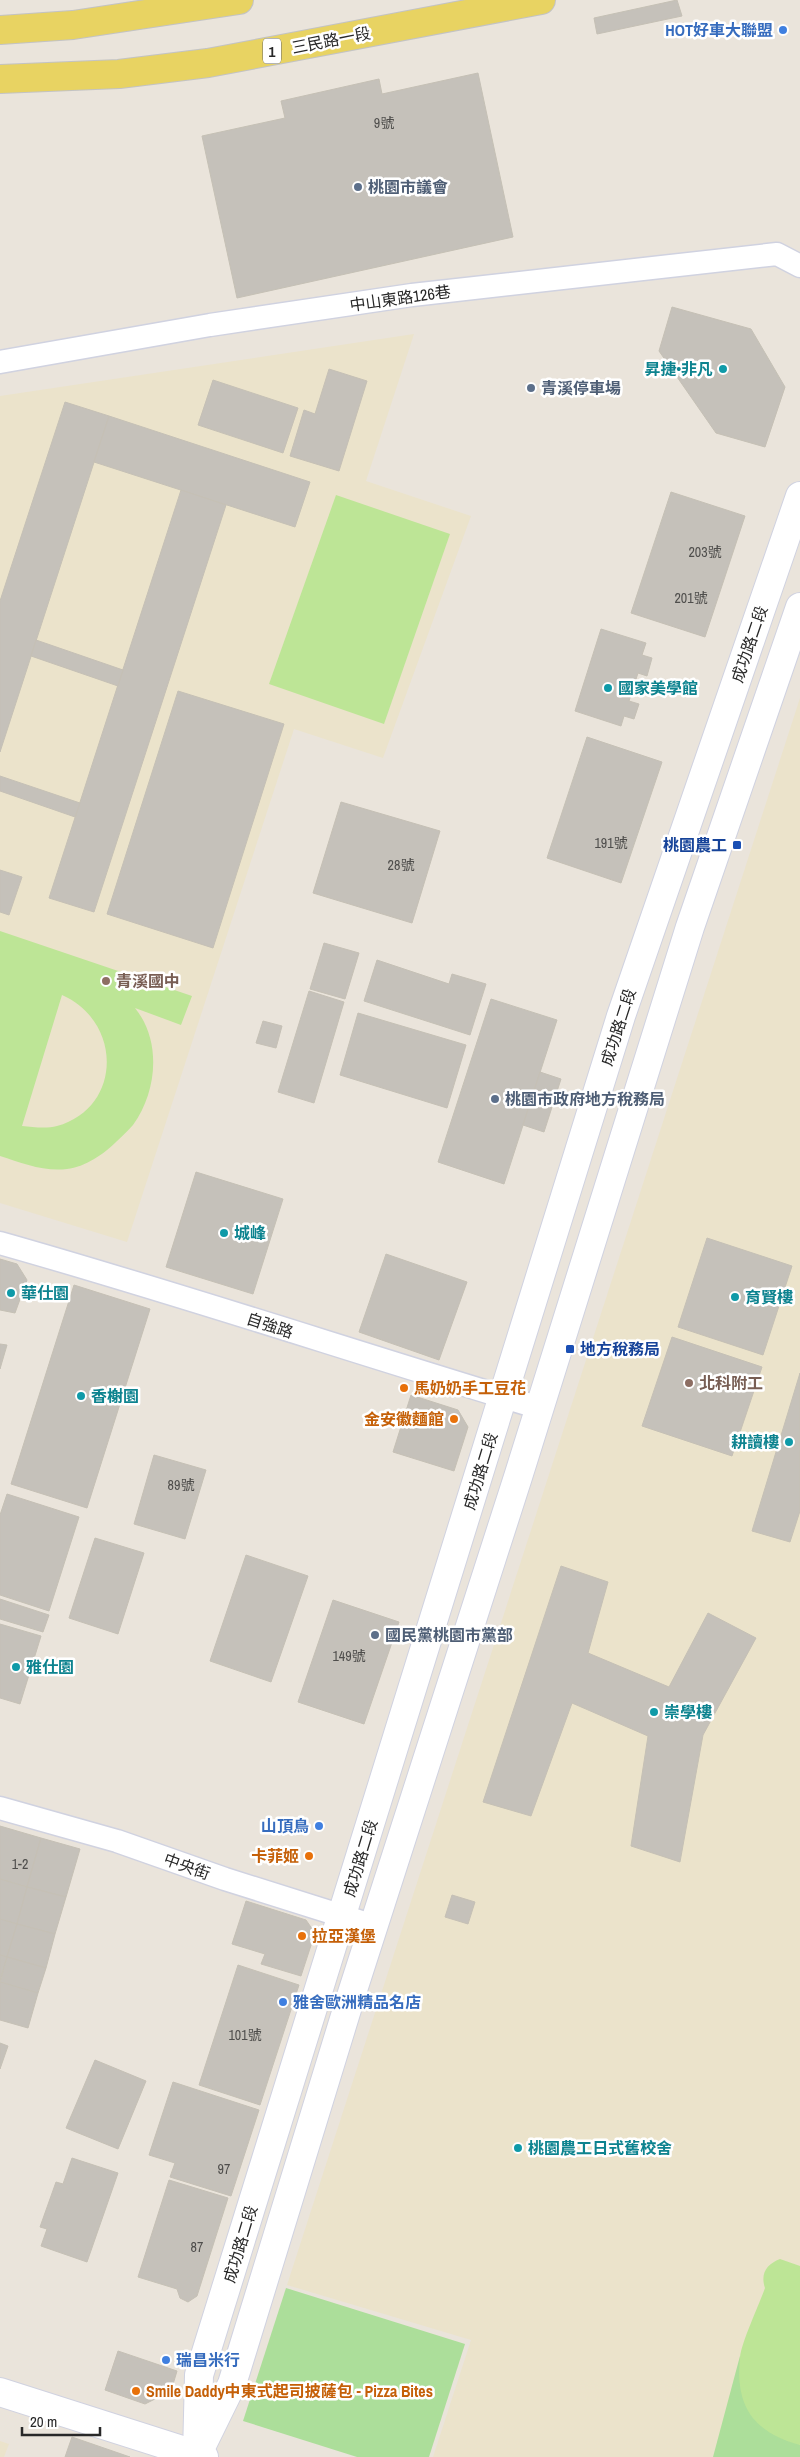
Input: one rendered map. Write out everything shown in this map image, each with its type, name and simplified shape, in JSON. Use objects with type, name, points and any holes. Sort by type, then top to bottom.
[{"type":"main road","points":[[0,30],[73,25],[240,0]]},
{"type":"main road","name":"三民路一段","points":[[0,79],[119,74],[208,63],[505,4],[540,0]]},
{"type":"street","name":"中山東路126巷","points":[[0,362],[210,325],[412,295],[777,254],[800,266]]},
{"type":"street","name":"成功路二段","points":[[199,2456],[199,2375],[343,1916],[607,1060],[800,496]]},
{"type":"street","name":"成功路二段","points":[[199,2456],[232,2384],[374,1926],[540,1408],[690,927],[800,607]]},
{"type":"street","points":[[607,1060],[645,1072]]},
{"type":"street","points":[[562,1206],[599,1218]]},
{"type":"street","name":"自強路","points":[[0,1242],[130,1280],[540,1408]]},
{"type":"street","name":"中央街","points":[[0,1808],[117,1841],[225,1879],[374,1926]]},
{"type":"street","points":[[0,2392],[199,2456]]},
{"type":"shaded area","name":"青溪國中","points":[[414,334],[366,481],[471,516],[383,758],[294,729],[127,1242],[0,1203],[0,396]]},
{"type":"shaded area","name":"北科附工","points":[[800,698],[800,2457],[433,2457],[471,2340],[287,2285]]},
{"type":"shaded area","points":[[0,2441],[9,2444],[4,2457],[0,2457]]},
{"type":"green space","points":[[336,495],[450,534],[384,724],[269,684]]},
{"type":"green space","points":[[0,931],[192,996],[181,1025],[135,1008],[144,1021],[153,1051],[151,1082],[141,1112],[133,1125],[111,1147],[87,1163],[74,1168],[58,1170],[41,1168],[0,1156]],"holes":[[[62,995],[82,1008],[96,1024],[104,1044],[107,1064],[103,1084],[94,1102],[78,1116],[57,1126],[40,1128],[22,1126]]]},
{"type":"green space","points":[[780,2259],[800,2266],[800,2445],[770,2433],[750,2414],[744,2403],[739,2374],[741,2350],[765,2288],[764,2274],[768,2266]]},
{"type":"green space","points":[[286,2288],[465,2344],[429,2457],[357,2457],[243,2421]]},
{"type":"green space","points":[[740,2356],[741,2389],[800,2445],[800,2457],[713,2457]]},
{"type":"building","points":[[677,0],[682,16],[597,34],[594,18]]},
{"type":"building","name":"桃園市議會","points":[[478,73],[513,237],[237,298],[202,136],[285,118],[281,101],[379,79],[382,94]]},
{"type":"building","name":"昇捷•非凡","points":[[672,307],[751,329],[785,387],[765,447],[716,433],[659,351]]},
{"type":"building","points":[[329,369],[367,381],[339,471],[290,456],[304,410],[315,414]]},
{"type":"building","points":[[213,380],[298,408],[283,453],[198,425]]},
{"type":"building","points":[[65,402],[109,416],[0,752],[0,601]]},
{"type":"building","points":[[109,416],[310,482],[295,527],[94,462]]},
{"type":"building","points":[[181,490],[226,505],[94,912],[49,898]]},
{"type":"building","points":[[671,492],[745,516],[705,637],[631,613]]},
{"type":"building","name":"國家美學館","points":[[601,629],[646,643],[642,655],[652,658],[647,676],[638,673],[629,701],[639,704],[634,719],[624,716],[621,726],[575,711]]},
{"type":"building","points":[[36,640],[123,670],[118,686],[31,656]]},
{"type":"building","points":[[178,691],[284,724],[213,948],[107,914]]},
{"type":"building","points":[[587,737],[662,762],[621,883],[547,858]]},
{"type":"building","points":[[0,776],[80,803],[75,817],[0,791]]},
{"type":"building","points":[[341,802],[440,831],[412,923],[313,893]]},
{"type":"building","points":[[0,870],[22,877],[9,915],[0,912]]},
{"type":"building","points":[[324,943],[359,953],[345,999],[310,989]]},
{"type":"building","points":[[377,960],[449,984],[452,974],[486,984],[470,1035],[364,1001]]},
{"type":"building","points":[[309,991],[344,1002],[314,1103],[278,1092]]},
{"type":"building","name":"桃園市政府地方稅務局","points":[[491,999],[557,1020],[504,1184],[438,1162]]},
{"type":"building","points":[[358,1013],[466,1045],[447,1108],[340,1075]]},
{"type":"building","points":[[263,1021],[282,1026],[276,1048],[256,1043]]},
{"type":"building","points":[[540,1072],[561,1079],[544,1132],[523,1125]]},
{"type":"building","name":"城峰","points":[[196,1172],[283,1199],[253,1294],[166,1267]]},
{"type":"building","name":"育賢樓","points":[[707,1238],[792,1266],[763,1355],[678,1327]]},
{"type":"building","points":[[386,1254],[467,1282],[439,1360],[359,1332]]},
{"type":"building","name":"華仕園","points":[[0,1259],[17,1264],[27,1280],[15,1313],[0,1310]]},
{"type":"building","name":"香榭園","points":[[74,1285],[150,1309],[87,1508],[11,1484]]},
{"type":"building","points":[[672,1337],[762,1367],[732,1456],[642,1426]]},
{"type":"building","name":"華仕園","points":[[0,1344],[7,1345],[0,1369]]},
{"type":"building","name":"耕讀樓","points":[[800,1373],[800,1511],[790,1542],[752,1531]]},
{"type":"building","points":[[411,1395],[458,1410],[468,1427],[454,1471],[393,1452]]},
{"type":"building","points":[[154,1455],[206,1470],[185,1539],[134,1524]]},
{"type":"building","points":[[7,1494],[79,1517],[49,1611],[0,1595],[0,1515]]},
{"type":"building","points":[[95,1538],[144,1553],[118,1634],[69,1618]]},
{"type":"building","points":[[246,1555],[308,1576],[271,1682],[210,1661]]},
{"type":"building","name":"崇學樓","points":[[561,1566],[608,1582],[588,1653],[669,1687],[708,1613],[756,1638],[703,1735],[680,1862],[631,1846],[648,1736],[572,1703],[531,1816],[483,1802]]},
{"type":"building","points":[[0,1599],[49,1615],[43,1632],[0,1619]]},
{"type":"building","points":[[333,1600],[399,1622],[364,1724],[298,1702]]},
{"type":"building","name":"雅仕園","points":[[0,1624],[41,1636],[20,1704],[0,1698]]},
{"type":"building","points":[[0,1826],[41,1838],[27,1887],[0,1879]]},
{"type":"building","points":[[41,1838],[80,1849],[66,1897],[27,1887]]},
{"type":"building","points":[[0,1879],[27,1887],[17,1924],[0,1919]]},
{"type":"building","points":[[27,1887],[66,1897],[55,1934],[17,1924]]},
{"type":"building","points":[[452,1895],[475,1902],[468,1924],[445,1917]]},
{"type":"building","points":[[246,1901],[306,1920],[315,1933],[301,1976],[261,1964],[265,1954],[232,1944]]},
{"type":"building","points":[[0,1919],[17,1924],[7,1957],[0,1955]]},
{"type":"building","points":[[17,1924],[55,1934],[46,1968],[7,1957]]},
{"type":"building","points":[[0,1955],[7,1957],[0,1980]]},
{"type":"building","points":[[7,1957],[46,1968],[38,1993],[0,1982]]},
{"type":"building","points":[[238,1965],[299,1985],[260,2105],[199,2085]]},
{"type":"building","points":[[0,1982],[38,1993],[28,2028],[0,2020]]},
{"type":"building","points":[[0,2043],[8,2046],[0,2069]]},
{"type":"building","points":[[95,2060],[146,2081],[118,2149],[66,2128]]},
{"type":"building","points":[[173,2082],[259,2110],[231,2196],[170,2177],[175,2163],[149,2155]]},
{"type":"building","points":[[72,2158],[118,2173],[87,2262],[41,2246],[47,2229],[40,2227],[56,2182],[63,2184]]},
{"type":"building","points":[[169,2180],[228,2198],[197,2296],[188,2302],[180,2298],[177,2289],[138,2277]]},
{"type":"building","points":[[118,2351],[177,2371],[171,2391],[145,2404],[105,2390]]},
{"type":"building","points":[[72,2437],[130,2457],[65,2457]]},
{"type":"place","name":"HOT好車大聯盟","points":[[783,30]]},
{"type":"place","name":"桃園市議會","points":[[358,187]]},
{"type":"place","name":"昇捷•非凡","points":[[723,369]]},
{"type":"place","name":"青溪停車場","points":[[531,388]]},
{"type":"place","name":"國家美學館","points":[[608,688]]},
{"type":"place","name":"桃園農工","points":[[737,845]]},
{"type":"place","name":"青溪國中","points":[[106,981]]},
{"type":"place","name":"桃園市政府地方稅務局","points":[[495,1099]]},
{"type":"place","name":"城峰","points":[[224,1233]]},
{"type":"place","name":"華仕園","points":[[11,1293]]},
{"type":"place","name":"育賢樓","points":[[735,1297]]},
{"type":"place","name":"地方稅務局","points":[[570,1349]]},
{"type":"place","name":"北科附工","points":[[689,1383]]},
{"type":"place","name":"馬奶奶手工豆花","points":[[404,1388]]},
{"type":"place","name":"香榭園","points":[[81,1396]]},
{"type":"place","name":"金安徽麵館","points":[[454,1419]]},
{"type":"place","name":"耕讀樓","points":[[789,1442]]},
{"type":"place","name":"國民黨桃園市黨部","points":[[375,1635]]},
{"type":"place","name":"雅仕園","points":[[16,1667]]},
{"type":"place","name":"崇學樓","points":[[654,1712]]},
{"type":"place","name":"山頂鳥","points":[[319,1826]]},
{"type":"place","name":"卡菲姬","points":[[309,1856]]},
{"type":"place","name":"拉亞漢堡","points":[[302,1936]]},
{"type":"place","name":"雅舍歐洲精品名店","points":[[283,2002]]},
{"type":"place","name":"桃園農工日式舊校舍","points":[[518,2148]]},
{"type":"place","name":"瑞昌米行","points":[[166,2360]]},
{"type":"place","name":"Smile Daddy中東式起司披薩包 - Pizza Bites","points":[[136,2391]]}]
